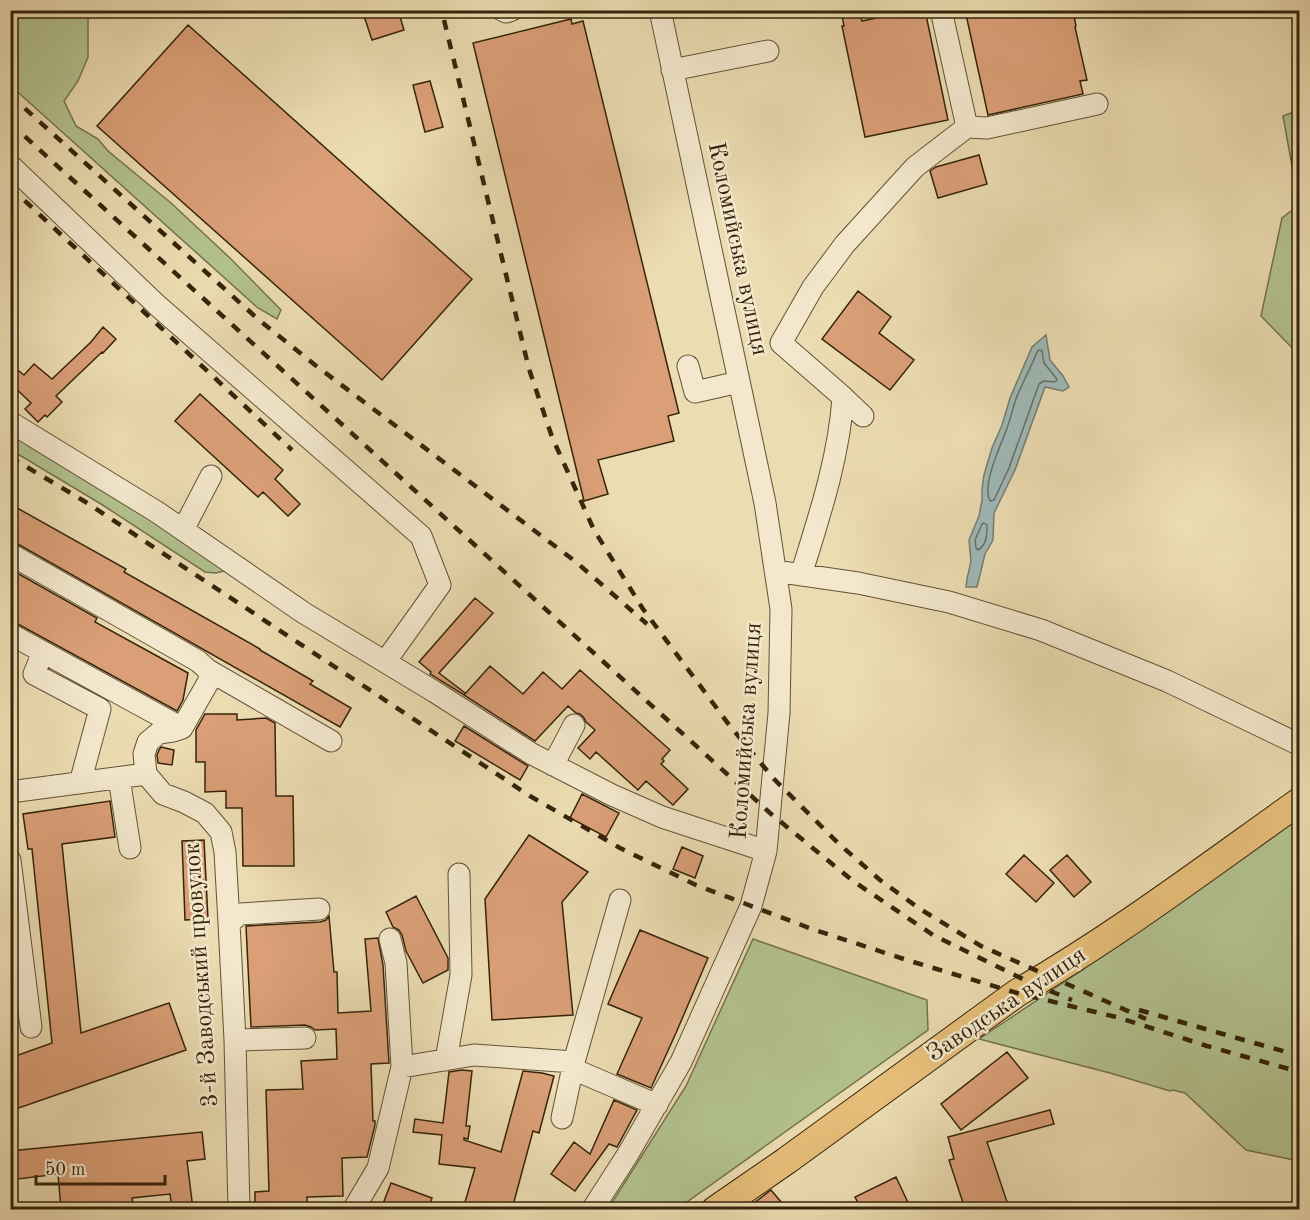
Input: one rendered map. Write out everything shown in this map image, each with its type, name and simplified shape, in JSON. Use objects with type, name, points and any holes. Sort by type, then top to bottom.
[{"type":"main road","name":"Заводська вулиця","points":[[715,1209],[786,1161],[1017,993],[1112,934],[1299,801]]},
{"type":"street","points":[[502,10],[506,12],[512,10]]},
{"type":"street","name":"Коломийська вулиця","points":[[592,1209],[628,1154],[681,1062],[751,906],[766,851],[779,714],[781,609],[765,503],[660,10]]},
{"type":"street","points":[[941,10],[967,127]]},
{"type":"street","points":[[672,70],[768,51]]},
{"type":"street","points":[[863,416],[781,343],[813,287],[845,244],[915,167],[967,127],[987,129],[1097,104]]},
{"type":"street","points":[[10,165],[158,306],[421,536],[440,585],[385,662]]},
{"type":"street","points":[[688,366],[695,392],[739,382]]},
{"type":"street","points":[[801,575],[824,500],[841,423],[843,397]]},
{"type":"street","points":[[10,422],[183,530],[304,613],[522,748],[612,795],[662,817],[766,851]]},
{"type":"street","points":[[183,530],[211,476]]},
{"type":"street","points":[[10,554],[331,741]]},
{"type":"street","points":[[775,571],[858,583],[950,602],[1041,630],[1167,681],[1299,746]]},
{"type":"street","points":[[10,634],[182,728]]},
{"type":"street","points":[[43,652],[34,674],[100,708],[80,783]]},
{"type":"street","points":[[10,792],[146,774],[144,754],[148,742],[159,733],[182,728],[210,679],[208,670]]},
{"type":"street","points":[[554,765],[574,725]]},
{"type":"street","name":"3-й Заводський провулок","points":[[146,774],[163,794],[205,813],[220,832],[225,852],[235,1040],[239,1209]]},
{"type":"street","points":[[120,778],[130,848]]},
{"type":"street","points":[[10,860],[32,1027]]},
{"type":"street","points":[[446,1060],[461,975],[459,874]]},
{"type":"street","points":[[562,1118],[573,1066],[620,900]]},
{"type":"street","points":[[229,922],[240,914],[319,909]]},
{"type":"street","points":[[352,1209],[378,1168],[402,1067],[396,963],[390,939]]},
{"type":"street","points":[[235,1040],[306,1038]]},
{"type":"street","points":[[402,1067],[474,1055],[573,1066],[657,1105]]},
{"type":"green space","points":[[11,10],[74,11],[88,14],[88,57],[78,81],[64,101],[76,126],[98,139],[108,151],[171,203],[231,259],[281,310],[277,319],[258,308],[11,86]]},
{"type":"green space","points":[[1299,110],[1299,205],[1283,116]]},
{"type":"green space","points":[[1299,205],[1299,355],[1261,316],[1282,218]]},
{"type":"green space","points":[[11,430],[221,565],[224,571],[205,572],[101,504],[11,450]]},
{"type":"green space","points":[[1299,813],[1299,1161],[1246,1150],[1185,1093],[1170,1091],[979,1039],[1133,936],[1147,921]]},
{"type":"green space","points":[[753,939],[927,1000],[928,1030],[677,1209],[608,1209],[686,1086]]},
{"type":"water","points":[[1046,335],[1050,360],[1069,387],[1063,391],[1045,387],[1015,470],[994,513],[993,540],[985,554],[977,587],[966,587],[971,561],[969,540],[979,516],[984,475],[992,448],[1032,347]]},
{"type":"building","points":[[362,10],[398,10],[404,30],[372,40]]},
{"type":"building","points":[[841,10],[859,10],[862,21],[912,10],[925,10],[948,120],[865,137],[842,26],[844,26]]},
{"type":"building","points":[[965,10],[1073,10],[1087,80],[1080,81],[1083,94],[988,115]]},
{"type":"building","points":[[571,19],[572,24],[583,21],[679,413],[668,416],[674,441],[598,460],[608,494],[584,501],[473,43]]},
{"type":"building","points":[[188,25],[472,279],[382,380],[97,126]]},
{"type":"building","points":[[430,81],[443,127],[425,132],[413,85]]},
{"type":"building","points":[[979,155],[987,184],[938,198],[930,171],[936,167]]},
{"type":"building","points":[[858,291],[891,317],[879,333],[914,360],[890,390],[822,339]]},
{"type":"building","points":[[103,327],[116,339],[56,396],[62,402],[47,417],[45,415],[38,422],[25,409],[31,403],[10,383],[10,364],[24,375],[34,364],[52,379],[91,342]]},
{"type":"building","points":[[200,394],[283,470],[275,479],[300,504],[288,516],[263,492],[258,497],[175,421]]},
{"type":"building","points":[[10,504],[126,569],[124,572],[313,681],[310,684],[351,708],[340,727],[10,541]]},
{"type":"building","points":[[10,569],[97,618],[95,622],[188,673],[183,700],[177,711],[10,621]]},
{"type":"building","points":[[475,598],[493,613],[439,673],[465,693],[464,695],[430,674],[431,672],[419,662]]},
{"type":"building","points":[[490,666],[523,694],[543,672],[562,689],[580,670],[670,750],[662,759],[664,761],[661,764],[688,789],[673,805],[646,781],[638,790],[596,752],[590,759],[578,748],[595,730],[580,714],[568,706],[535,741],[464,695]]},
{"type":"building","points":[[205,714],[237,714],[237,720],[266,718],[275,723],[276,796],[293,796],[294,866],[243,866],[242,808],[226,808],[226,791],[205,792],[205,762],[196,762],[196,730]]},
{"type":"building","points":[[464,726],[528,766],[520,780],[455,741]]},
{"type":"building","points":[[161,747],[174,750],[172,765],[158,763],[157,755]]},
{"type":"building","points":[[582,794],[619,813],[606,837],[570,818]]},
{"type":"building","points":[[110,801],[115,837],[62,844],[81,1033],[169,1003],[186,1050],[10,1111],[10,1058],[52,1043],[32,849],[28,849],[23,814]]},
{"type":"building","points":[[529,835],[588,872],[562,902],[573,1015],[492,1020],[485,899]]},
{"type":"building","points":[[204,840],[208,919],[185,920],[182,841]]},
{"type":"building","points":[[682,847],[703,856],[695,878],[673,869]]},
{"type":"building","points":[[1024,855],[1054,883],[1036,902],[1006,874]]},
{"type":"building","points":[[1067,855],[1091,882],[1074,897],[1050,870]]},
{"type":"building","points":[[416,896],[448,958],[448,970],[423,983],[406,951],[402,935],[393,927],[386,912]]},
{"type":"building","points":[[329,916],[334,972],[337,972],[338,1013],[371,1011],[365,939],[378,938],[383,965],[389,1063],[371,1064],[375,1125],[367,1157],[342,1158],[343,1196],[307,1197],[307,1209],[255,1209],[255,1192],[269,1191],[266,1090],[303,1089],[301,1061],[337,1059],[336,1029],[315,1030],[305,1025],[251,1027],[246,926],[320,922]]},
{"type":"building","points":[[640,930],[708,958],[651,1088],[617,1074],[642,1018],[608,1004]]},
{"type":"building","points":[[1007,1052],[1028,1078],[961,1130],[941,1104]]},
{"type":"building","points":[[472,1071],[466,1126],[470,1126],[468,1139],[464,1138],[464,1140],[501,1152],[523,1071],[554,1076],[539,1133],[533,1131],[512,1209],[463,1209],[475,1168],[439,1164],[442,1135],[413,1132],[415,1119],[443,1123],[449,1072]]},
{"type":"building","points":[[614,1100],[637,1110],[617,1147],[609,1144],[575,1191],[551,1174],[574,1142],[590,1154]]},
{"type":"building","points":[[1050,1110],[1054,1124],[987,1142],[1011,1209],[965,1209],[949,1160],[954,1159],[948,1137]]},
{"type":"building","points":[[202,1132],[205,1159],[187,1161],[193,1209],[172,1209],[170,1194],[132,1198],[134,1209],[61,1209],[58,1174],[10,1180],[10,1151]]},
{"type":"building","points":[[896,1177],[911,1209],[861,1209],[855,1197]]},
{"type":"building","points":[[391,1183],[432,1198],[428,1209],[381,1209]]},
{"type":"building","points":[[771,1190],[781,1202],[772,1209],[746,1209]]},
{"type":"railway","points":[[444,20],[529,369],[552,437],[594,530],[643,609],[730,726],[774,779],[838,843],[880,880],[920,909],[981,946],[1146,1019]]},
{"type":"railway","points":[[10,95],[259,320],[576,562],[647,624]]},
{"type":"railway","points":[[10,123],[770,813],[853,881],[933,935],[1033,984],[1072,1000]]},
{"type":"railway","points":[[10,187],[292,450]]},
{"type":"railway","points":[[10,457],[84,501],[530,796],[620,848],[696,885],[812,929],[910,961],[1017,993],[1120,1018],[1207,1046],[1300,1072]]},
{"type":"railway","points":[[1139,1010],[1300,1056]]}]
